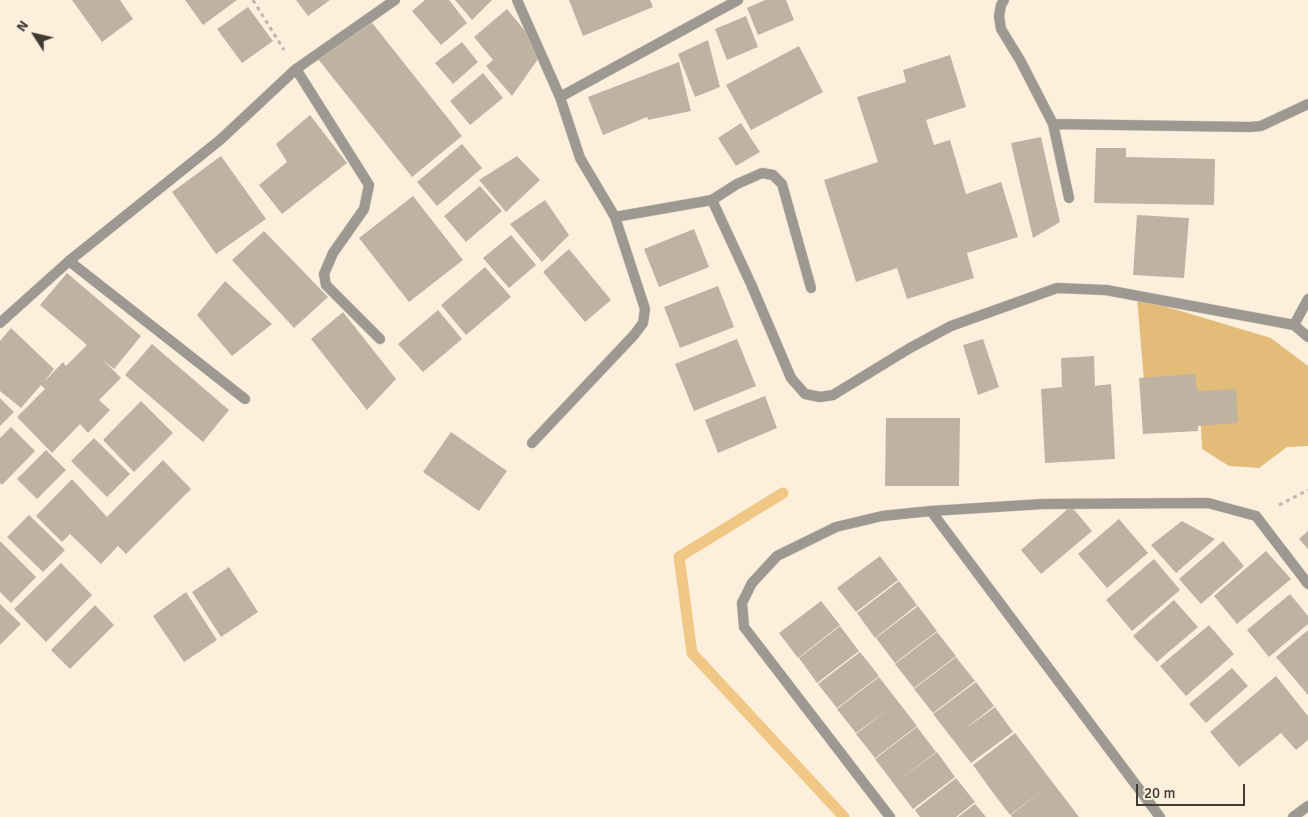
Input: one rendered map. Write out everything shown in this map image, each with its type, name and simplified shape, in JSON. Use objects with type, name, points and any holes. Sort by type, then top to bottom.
[{"type":"street","points":[[0,323],[69,261],[220,140],[296,69],[395,0]]},
{"type":"street","points":[[518,0],[560,97],[580,158],[616,218],[644,309],[643,323],[634,335],[532,443]]},
{"type":"street","points":[[560,97],[738,0]]},
{"type":"street","points":[[1004,0],[999,16],[1001,29],[1053,124],[1069,198]]},
{"type":"street","points":[[296,69],[369,185],[364,209],[332,253],[324,274],[326,285],[380,338]]},
{"type":"street","points":[[1053,124],[1250,127],[1261,126],[1308,104]]},
{"type":"street","points":[[616,218],[712,200],[737,184],[762,173],[774,175],[782,184],[811,288]]},
{"type":"street","points":[[712,200],[751,284],[791,378],[805,394],[820,397],[833,396],[910,348],[951,326],[1057,288],[1106,290],[1294,325],[1308,337]]},
{"type":"street","points":[[69,261],[245,399]]},
{"type":"street","points":[[1294,325],[1308,298]]},
{"type":"street","points":[[890,817],[744,627],[742,602],[752,583],[777,556],[836,527],[882,516],[1043,504],[1208,503],[1256,516],[1308,584]]},
{"type":"street","points":[[931,511],[1160,817]]},
{"type":"street","points":[[1293,817],[1308,806]]},
{"type":"path","points":[[253,0],[296,69]]},
{"type":"path","points":[[1256,516],[1308,490]]},
{"type":"shaded area","points":[[1137,298],[1271,338],[1308,366],[1308,446],[1287,447],[1259,468],[1229,466],[1202,449],[1200,408],[1145,394]]},
{"type":"building","points":[[72,0],[120,0],[133,19],[102,42]]},
{"type":"building","points":[[185,0],[237,0],[203,25]]},
{"type":"building","points":[[296,0],[330,0],[308,16]]},
{"type":"building","points":[[425,0],[449,0],[467,23],[441,45],[412,11]]},
{"type":"building","points":[[455,0],[492,0],[472,20]]},
{"type":"building","points":[[569,0],[650,0],[653,7],[583,36]]},
{"type":"building","points":[[765,0],[786,0],[794,20],[758,35],[747,8]]},
{"type":"building","points":[[248,7],[273,41],[242,63],[217,29]]},
{"type":"building","points":[[507,9],[526,32],[538,59],[512,96],[486,66],[493,60],[474,37]]},
{"type":"building","points":[[746,16],[758,47],[727,60],[715,29]]},
{"type":"building","points":[[369,19],[462,136],[412,177],[318,59]]},
{"type":"building","points":[[708,40],[720,87],[695,97],[678,54]]},
{"type":"building","points":[[462,42],[478,62],[453,84],[435,63]]},
{"type":"building","points":[[799,46],[823,92],[751,130],[726,85]]},
{"type":"building","points":[[950,55],[966,107],[926,120],[934,145],[950,140],[966,194],[1001,182],[1018,237],[967,253],[974,278],[907,299],[897,268],[856,282],[824,180],[878,162],[857,97],[906,82],[903,70]]},
{"type":"building","points":[[679,62],[691,111],[648,120],[647,117],[603,135],[588,97]]},
{"type":"building","points":[[483,73],[503,98],[470,125],[450,101]]},
{"type":"building","points":[[310,115],[347,163],[282,214],[259,185],[287,162],[276,144]]},
{"type":"building","points":[[741,123],[760,152],[736,166],[718,138]]},
{"type":"building","points":[[1041,137],[1060,222],[1033,238],[1011,143]]},
{"type":"building","points":[[462,144],[482,168],[437,206],[417,182]]},
{"type":"building","points":[[1096,148],[1126,148],[1126,157],[1215,159],[1214,205],[1094,203]]},
{"type":"building","points":[[221,156],[266,219],[216,254],[172,192]]},
{"type":"building","points":[[517,156],[540,180],[506,212],[479,180]]},
{"type":"building","points":[[480,186],[502,211],[466,242],[444,216]]},
{"type":"building","points":[[413,196],[463,260],[409,302],[359,238]]},
{"type":"building","points":[[545,200],[569,235],[542,262],[510,224]]},
{"type":"building","points":[[1137,215],[1189,218],[1184,278],[1133,275]]},
{"type":"building","points":[[694,229],[709,267],[659,287],[644,249]]},
{"type":"building","points":[[264,231],[328,297],[294,328],[232,260]]},
{"type":"building","points":[[511,235],[536,265],[509,288],[483,258]]},
{"type":"building","points":[[569,249],[611,300],[585,322],[543,272]]},
{"type":"building","points":[[485,267],[511,297],[466,335],[441,305]]},
{"type":"building","points":[[67,273],[141,336],[114,369],[102,359],[121,378],[99,400],[110,410],[88,433],[80,424],[52,453],[17,417],[45,389],[41,385],[21,408],[0,391],[0,341],[11,328],[54,369],[43,383],[63,362],[66,366],[87,345],[40,305]]},
{"type":"building","points":[[225,281],[272,324],[232,356],[197,315]]},
{"type":"building","points":[[718,286],[734,327],[680,348],[664,307]]},
{"type":"building","points":[[438,310],[462,339],[423,372],[398,344]]},
{"type":"building","points":[[343,312],[396,379],[367,410],[311,339]]},
{"type":"building","points":[[737,339],[756,386],[694,411],[675,364]]},
{"type":"building","points":[[983,339],[999,387],[978,395],[963,345]]},
{"type":"building","points":[[152,344],[229,410],[203,442],[125,375]]},
{"type":"building","points":[[1094,356],[1095,386],[1111,384],[1115,459],[1045,463],[1041,389],[1062,387],[1061,358]]},
{"type":"building","points":[[1195,374],[1197,391],[1236,389],[1238,423],[1198,426],[1198,431],[1143,434],[1139,378]]},
{"type":"building","points":[[765,396],[777,428],[718,453],[705,420]]},
{"type":"building","points":[[0,398],[14,412],[0,426]]},
{"type":"building","points":[[141,401],[173,433],[134,472],[103,440]]},
{"type":"building","points":[[886,418],[960,418],[959,486],[885,486]]},
{"type":"building","points":[[11,427],[35,451],[2,485],[0,483],[0,438]]},
{"type":"building","points":[[451,432],[507,471],[479,511],[423,472]]},
{"type":"building","points":[[94,438],[130,474],[107,497],[71,461]]},
{"type":"building","points":[[46,450],[66,470],[37,499],[17,479]]},
{"type":"building","points":[[163,460],[191,489],[126,554],[118,546],[101,564],[70,534],[62,542],[36,516],[72,479],[107,517]]},
{"type":"building","points":[[1071,506],[1092,531],[1041,574],[1021,550]]},
{"type":"building","points":[[29,515],[65,550],[43,572],[7,537]]},
{"type":"building","points":[[1119,519],[1148,553],[1107,588],[1078,554]]},
{"type":"building","points":[[1182,521],[1215,539],[1176,573],[1151,545]]},
{"type":"building","points":[[1308,531],[1308,549],[1299,539]]},
{"type":"building","points":[[0,541],[36,577],[11,603],[0,592]]},
{"type":"building","points":[[1223,541],[1244,566],[1201,604],[1179,579]]},
{"type":"building","points":[[1266,551],[1291,579],[1237,624],[1214,596]]},
{"type":"building","points":[[880,556],[898,580],[856,612],[837,588]]},
{"type":"building","points":[[1154,559],[1180,590],[1132,631],[1106,600]]},
{"type":"building","points":[[61,563],[92,595],[46,642],[14,609]]},
{"type":"building","points":[[229,567],[258,612],[221,637],[192,592]]},
{"type":"building","points":[[899,581],[917,605],[875,638],[857,613]]},
{"type":"building","points":[[186,592],[217,640],[184,662],[153,616]]},
{"type":"building","points":[[1290,594],[1308,616],[1308,624],[1269,657],[1247,630]]},
{"type":"building","points":[[1174,600],[1198,627],[1157,662],[1133,636]]},
{"type":"building","points":[[821,601],[840,625],[798,658],[779,633]]},
{"type":"building","points":[[0,604],[21,624],[0,645]]},
{"type":"building","points":[[95,605],[114,625],[70,669],[51,650]]},
{"type":"building","points":[[918,606],[937,631],[895,663],[876,638]]},
{"type":"building","points":[[1209,625],[1234,654],[1186,696],[1160,666]]},
{"type":"building","points":[[840,626],[859,651],[817,683],[799,658]]},
{"type":"building","points":[[1308,630],[1308,695],[1276,657]]},
{"type":"building","points":[[937,632],[956,656],[914,688],[895,664]]},
{"type":"building","points":[[860,652],[879,676],[837,708],[818,684]]},
{"type":"building","points":[[956,657],[975,681],[933,713],[914,689]]},
{"type":"building","points":[[1232,668],[1248,686],[1206,723],[1189,704]]},
{"type":"building","points":[[1276,676],[1308,716],[1308,740],[1296,750],[1281,733],[1239,767],[1210,732]]},
{"type":"building","points":[[879,677],[917,726],[875,758],[856,734],[892,706],[856,733],[837,709]]},
{"type":"building","points":[[976,682],[994,706],[961,732],[995,707],[1013,732],[971,763],[933,714]]},
{"type":"building","points":[[917,727],[936,752],[894,784],[875,759]]},
{"type":"building","points":[[1015,733],[1079,817],[1012,817],[1011,815],[1044,789],[1010,815],[973,765]]},
{"type":"building","points":[[937,752],[955,777],[913,809],[894,784]]},
{"type":"building","points":[[956,778],[975,802],[956,817],[920,817],[915,810]]},
{"type":"building","points":[[975,804],[986,817],[958,817]]},
{"type":"waterway","points":[[783,493],[679,557],[692,653],[844,817]]}]
